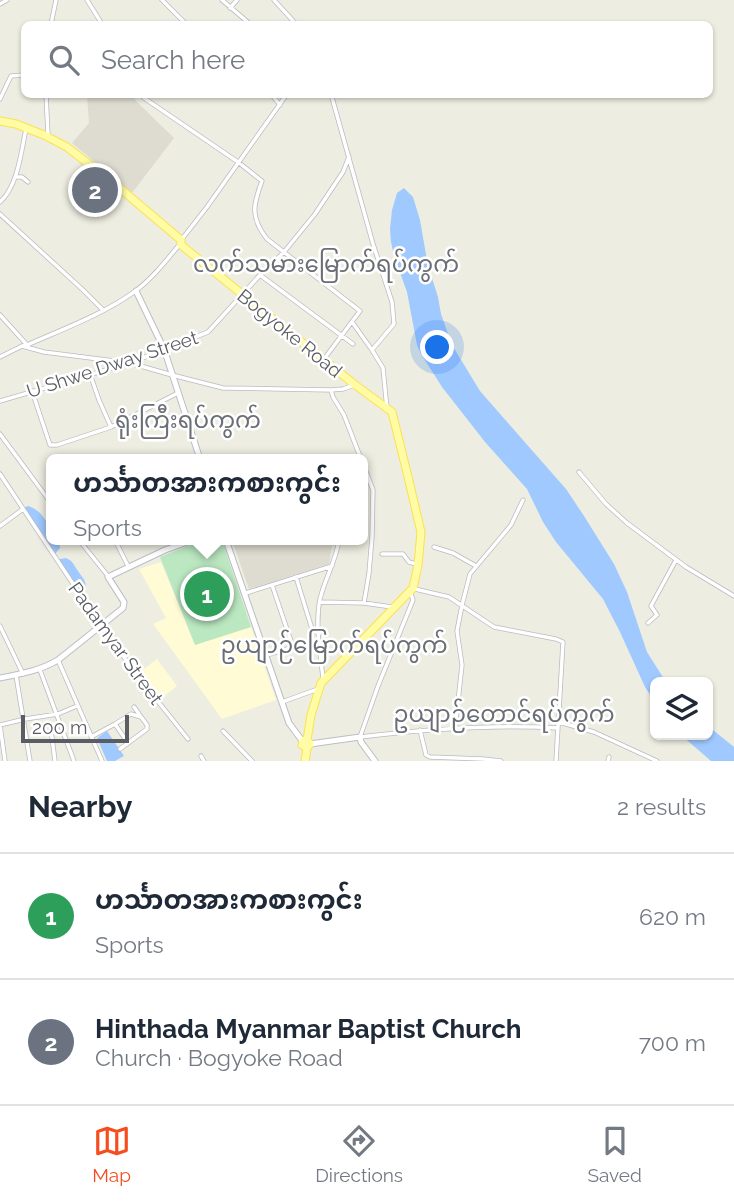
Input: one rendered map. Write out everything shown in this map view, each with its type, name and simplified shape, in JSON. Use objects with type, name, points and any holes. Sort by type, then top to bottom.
[{"type":"main road","name":"Bogyoke Road","points":[[0,121],[16,124],[67,148],[122,190],[243,295],[387,409]]},
{"type":"main road","points":[[303,761],[318,689],[411,590],[418,565],[421,531],[392,412],[387,409]]},
{"type":"street","points":[[0,4],[7,0]]},
{"type":"street","points":[[52,21],[56,0]]},
{"type":"street","points":[[88,0],[100,21]]},
{"type":"street","points":[[162,0],[183,21]]},
{"type":"street","points":[[222,0],[246,21]]},
{"type":"street","points":[[230,8],[237,0]]},
{"type":"street","points":[[274,0],[293,21]]},
{"type":"street","points":[[0,99],[11,76],[21,75]]},
{"type":"street","points":[[46,98],[48,137]]},
{"type":"street","points":[[144,98],[262,181],[254,201],[260,230],[267,239],[360,311],[324,359]]},
{"type":"street","points":[[274,98],[280,105]]},
{"type":"street","points":[[0,357],[103,310],[136,291],[181,242],[284,98]]},
{"type":"street","points":[[332,98],[392,302],[394,324],[372,350]]},
{"type":"street","points":[[0,202],[7,196],[16,177],[26,129]]},
{"type":"street","name":"U Shwe Dway Street","points":[[0,401],[130,363],[208,332],[315,215],[343,172],[349,156]]},
{"type":"street","points":[[16,177],[22,177],[28,182]]},
{"type":"street","points":[[0,214],[103,310]]},
{"type":"street","points":[[261,275],[353,344]]},
{"type":"street","points":[[136,291],[164,349],[198,454]]},
{"type":"street","points":[[0,315],[25,346],[32,349],[130,363],[223,388],[331,390],[354,384]]},
{"type":"street","points":[[352,322],[383,368],[387,409]]},
{"type":"street","points":[[90,374],[111,427]]},
{"type":"street","points":[[331,390],[359,454]]},
{"type":"street","points":[[32,391],[50,445],[111,427],[178,393]]},
{"type":"street","points":[[0,434],[46,496]]},
{"type":"street","points":[[579,472],[626,523],[676,560],[734,596]]},
{"type":"street","name":"Padamyar Street","points":[[0,474],[46,544]]},
{"type":"street","points":[[364,603],[372,537],[373,490],[368,477]]},
{"type":"street","points":[[455,729],[462,665],[457,631],[470,575],[511,525],[523,500]]},
{"type":"street","points":[[0,526],[23,509]]},
{"type":"street","name":"Padamyar Street","points":[[47,545],[101,626],[188,739]]},
{"type":"street","points":[[0,678],[40,670],[58,660],[123,608],[124,602],[83,545]]},
{"type":"street","points":[[118,545],[129,568]]},
{"type":"street","points":[[108,577],[179,545]]},
{"type":"street","points":[[228,545],[289,723],[306,744],[420,730],[500,726],[558,728]]},
{"type":"street","points":[[324,680],[319,637],[320,602],[338,545]]},
{"type":"street","points":[[434,547],[453,553],[476,566]]},
{"type":"street","points":[[382,554],[403,554],[409,562],[418,565]]},
{"type":"street","points":[[648,623],[657,615],[651,606],[676,560]]},
{"type":"street","points":[[246,593],[332,566]]},
{"type":"street","points":[[296,577],[312,629],[319,637]]},
{"type":"street","points":[[272,585],[293,647]]},
{"type":"street","points":[[360,739],[413,600],[411,590],[449,597],[494,627],[563,642],[556,761]]},
{"type":"street","points":[[320,602],[394,607]]},
{"type":"street","points":[[0,626],[20,674],[30,761]]},
{"type":"street","points":[[266,655],[319,637]]},
{"type":"street","points":[[58,660],[102,761]]},
{"type":"street","points":[[40,670],[74,761]]},
{"type":"street","points":[[282,702],[318,689]]},
{"type":"street","points":[[5,761],[0,724],[58,714],[78,706]]},
{"type":"street","points":[[120,749],[147,729],[134,707]]},
{"type":"street","points":[[91,737],[131,714],[142,718]]},
{"type":"street","points":[[559,722],[594,732],[657,761]]},
{"type":"street","points":[[115,724],[128,743]]},
{"type":"street","points":[[51,730],[55,761]]},
{"type":"street","points":[[223,730],[252,761]]},
{"type":"street","points":[[420,730],[426,755],[430,757],[500,761]]},
{"type":"street","points":[[360,739],[375,761]]},
{"type":"street","points":[[201,756],[204,761]]},
{"type":"shaded area","points":[[87,98],[134,98],[174,138],[132,193],[72,143],[89,123]]},
{"type":"shaded area","points":[[234,545],[332,545],[329,564],[249,589]]},
{"type":"shaded area","points":[[161,562],[195,645],[251,627],[276,700],[222,719],[153,624],[166,618],[139,569]]},
{"type":"shaded area","points":[[157,659],[177,686],[158,701],[137,674]]},
{"type":"green space","points":[[190,545],[224,545],[251,627],[195,645],[160,557]]},
{"type":"water","points":[[404,188],[413,197],[428,266],[452,345],[480,391],[566,489],[614,564],[627,592],[647,652],[663,677],[650,677],[650,694],[603,599],[556,542],[527,489],[485,442],[442,387],[421,354],[407,292],[391,242],[392,210],[397,193]]},
{"type":"water","points":[[28,506],[38,511],[45,519],[46,542],[25,514],[24,508]]},
{"type":"water","points":[[48,545],[60,545],[55,554]]},
{"type":"water","points":[[66,558],[73,563],[85,583],[84,588],[77,594],[58,564],[60,559]]},
{"type":"water","points":[[713,730],[734,747],[734,761],[711,761],[687,740],[713,740]]},
{"type":"water","points":[[107,731],[124,756],[115,761],[107,761],[97,738]]},
{"type":"place","name":"Hinthada Myanmar Baptist Church","points":[[95,190]]},
{"type":"place","name":"ဟင်္သာတအားကစားကွင်း","points":[[207,594]]},
{"type":"district","name":"လက်သမားမြောက်ရပ်ကွက်","points":[[326,263]]},
{"type":"district","name":"ရုံးကြီးရပ်ကွက်","points":[[188,419]]},
{"type":"district","name":"ဥယျာဉ်မြောက်ရပ်ကွက်","points":[[334,644]]},
{"type":"district","name":"ဥယျာဉ်တောင်ရပ်ကွက်","points":[[504,713]]}]
